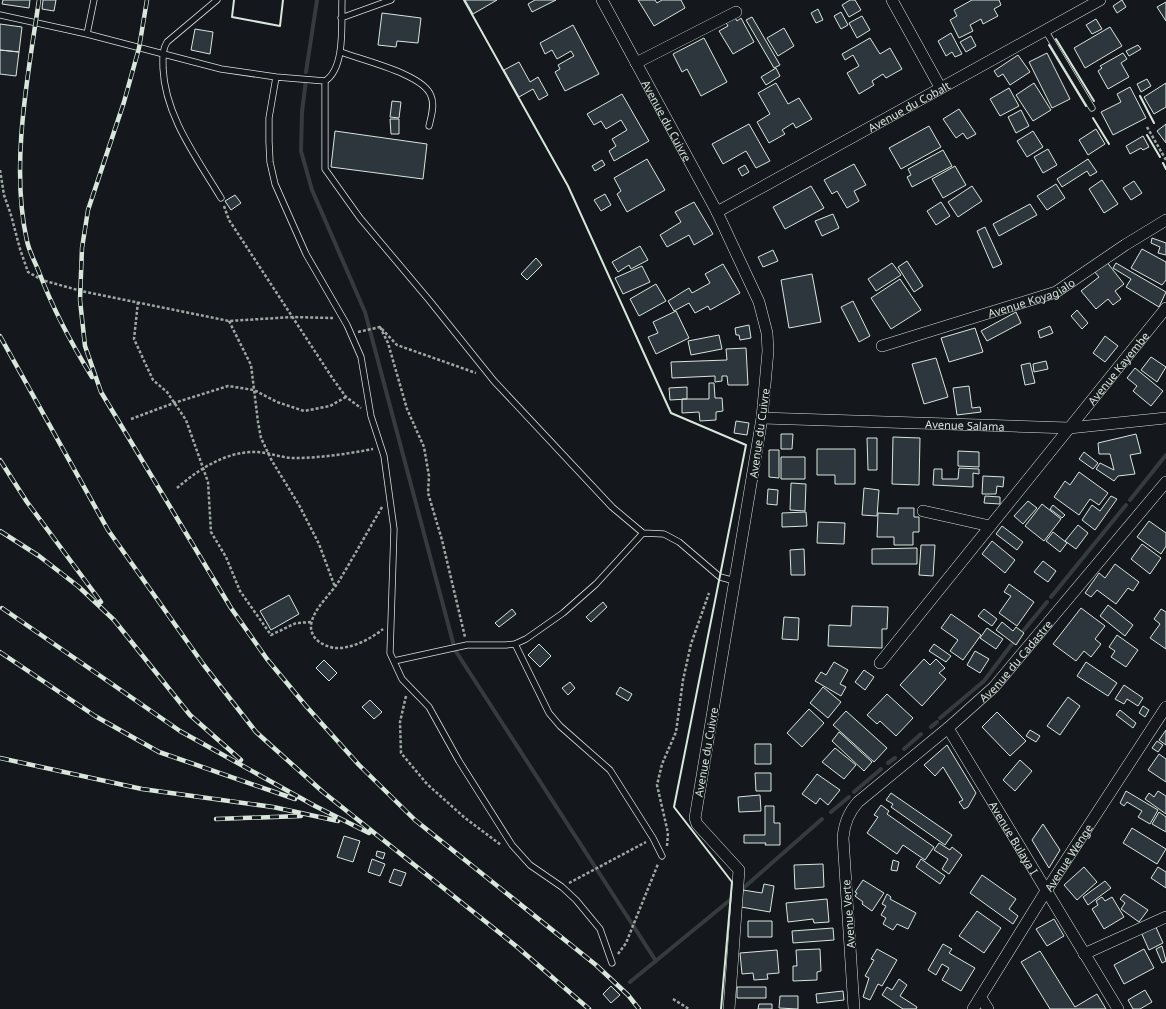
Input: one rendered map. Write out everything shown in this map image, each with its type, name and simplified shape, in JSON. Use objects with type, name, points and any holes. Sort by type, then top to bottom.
[{"type":"street","name":"Avenue du Cuivre","points":[[602,0],[717,212],[760,302],[767,333],[768,362],[762,418],[695,818],[697,824],[737,867],[739,874],[729,1009]]},
{"type":"street","points":[[892,0],[940,87]]},
{"type":"street","name":"Avenue du Cobalt","points":[[717,212],[940,87],[1100,0]]},
{"type":"street","points":[[636,63],[736,12]]},
{"type":"street","name":"Avenue Koyagialo","points":[[882,346],[1056,292],[1125,245],[1166,220]]},
{"type":"street","name":"Avenue Kayembe","points":[[880,663],[1166,308]]},
{"type":"street","name":"Avenue Salama","points":[[762,418],[1069,428],[1166,418]]},
{"type":"street","name":"Avenue du Cadastre","points":[[847,820],[858,802],[948,728],[994,687],[1166,482]]},
{"type":"street","points":[[923,511],[990,526]]},
{"type":"street","name":"Avenue Wenge","points":[[974,1009],[1046,891],[1166,707]]},
{"type":"street","name":"Avenue Bulaya I","points":[[948,728],[1118,1009]]},
{"type":"street","name":"Avenue Verte","points":[[847,820],[843,838],[854,1009]]},
{"type":"street","points":[[1084,954],[1166,917]]},
{"type":"street","points":[[981,998],[988,1009]]},
{"type":"lane","points":[[87,34],[94,0]]},
{"type":"lane","points":[[217,0],[168,42],[164,46],[162,55],[164,85],[170,108],[179,127],[221,198]]},
{"type":"lane","points":[[342,0],[341,52],[334,72],[325,81],[325,169],[360,218],[429,300],[494,381],[612,507],[642,534],[664,534],[680,542],[720,576],[735,581]]},
{"type":"lane","points":[[341,18],[391,0]]},
{"type":"lane","points":[[0,15],[87,34],[162,55],[221,69],[276,78],[325,81]]},
{"type":"lane","points":[[1045,30],[1092,108]]},
{"type":"lane","points":[[341,52],[410,76],[425,87],[430,92],[433,102],[430,126]]},
{"type":"lane","points":[[276,78],[271,106],[269,142],[270,162],[276,184],[306,254],[344,318],[361,357],[371,416],[381,447],[394,529],[390,653],[402,679],[429,707],[459,761],[512,845],[530,865],[562,887],[576,900],[600,929],[612,963]]},
{"type":"lane","points":[[394,661],[467,645],[515,644],[526,639],[563,613],[596,584],[642,534]]},
{"type":"lane","points":[[515,644],[549,713],[560,726],[610,770],[653,838],[662,856]]},
{"type":"path","points":[[1147,127],[1166,160]]},
{"type":"path","points":[[0,170],[4,195],[28,272],[42,280],[80,291],[229,321],[293,317],[344,318]]},
{"type":"path","points":[[221,198],[229,220],[346,397],[371,416]]},
{"type":"path","points":[[138,302],[134,339],[153,380],[167,392],[186,420],[208,482],[211,532],[226,557],[240,591],[270,635],[296,623],[312,622]]},
{"type":"path","points":[[229,321],[251,365],[260,433],[268,453],[319,544],[335,586]]},
{"type":"path","points":[[380,327],[397,344],[404,348],[462,367],[494,381]]},
{"type":"path","points":[[351,334],[380,327]]},
{"type":"path","points":[[380,327],[388,343],[406,409],[424,447],[429,476],[428,493],[442,540],[467,645]]},
{"type":"path","points":[[131,419],[174,403],[228,386],[254,390],[277,402],[304,411],[330,406],[346,397]]},
{"type":"path","points":[[177,488],[191,475],[225,457],[252,452],[268,453],[292,458],[356,452],[381,447]]},
{"type":"path","points":[[389,490],[386,500],[312,622],[312,630],[320,643],[329,647],[339,648],[368,639],[391,621]]},
{"type":"path","points":[[612,963],[626,943],[662,856],[667,850],[668,833],[657,785],[662,764],[676,732],[683,680],[691,644],[708,594]]},
{"type":"path","points":[[402,679],[407,699],[400,722],[401,753],[427,784],[465,818],[506,849]]},
{"type":"path","points":[[562,887],[653,838]]},
{"type":"path","points":[[673,999],[689,1009]]},
{"type":"building","points":[[3,0],[30,0],[29,8],[2,4]]},
{"type":"building","points":[[43,0],[56,0],[54,11],[42,9]]},
{"type":"building","points":[[465,0],[497,0],[473,14]]},
{"type":"building","points":[[535,0],[556,0],[532,12],[528,4]]},
{"type":"building","points":[[638,0],[655,0],[657,3],[662,0],[681,0],[685,8],[654,26]]},
{"type":"building","points":[[850,0],[855,0],[861,10],[849,17],[842,5]]},
{"type":"building","points":[[972,0],[999,0],[1001,5],[994,9],[998,16],[983,24],[981,19],[970,25],[973,31],[959,38],[950,20],[957,16],[954,10]]},
{"type":"building","points":[[1122,0],[1126,7],[1117,13],[1113,6]]},
{"type":"building","points":[[1166,2],[1166,21],[1157,7]]},
{"type":"building","points":[[818,9],[823,20],[816,23],[811,13]]},
{"type":"building","points":[[841,12],[848,25],[841,29],[834,16]]},
{"type":"building","points":[[382,13],[421,18],[418,43],[397,41],[396,47],[378,45]]},
{"type":"building","points":[[734,16],[737,21],[741,18],[754,42],[733,54],[719,31],[728,26],[725,21]]},
{"type":"building","points":[[862,16],[870,30],[857,38],[849,23]]},
{"type":"building","points":[[752,17],[780,65],[774,68],[746,20]]},
{"type":"building","points":[[1096,19],[1102,29],[1092,34],[1086,25]]},
{"type":"building","points":[[0,24],[22,27],[19,52],[0,50]]},
{"type":"building","points":[[573,25],[599,74],[565,91],[555,72],[560,69],[558,65],[574,56],[571,51],[557,59],[552,50],[545,54],[540,43]]},
{"type":"building","points":[[1110,27],[1122,46],[1085,68],[1074,48]]},
{"type":"building","points":[[784,28],[794,46],[778,56],[767,38]]},
{"type":"building","points":[[195,29],[213,32],[210,54],[191,50]]},
{"type":"building","points":[[951,33],[962,54],[955,57],[952,52],[946,56],[938,41]]},
{"type":"building","points":[[971,36],[976,46],[966,52],[960,42]]},
{"type":"building","points":[[704,38],[727,82],[701,96],[687,69],[682,72],[673,54]]},
{"type":"building","points":[[870,38],[880,54],[890,48],[902,69],[886,78],[883,74],[872,81],[874,85],[859,94],[847,73],[859,66],[853,55],[845,60],[842,54]]},
{"type":"building","points":[[1138,45],[1141,49],[1129,56],[1126,51]]},
{"type":"building","points":[[0,50],[19,52],[16,76],[0,74]]},
{"type":"building","points":[[1047,53],[1070,99],[1052,108],[1029,62]]},
{"type":"building","points":[[1123,53],[1127,59],[1121,63],[1129,77],[1108,89],[1098,71],[1102,68],[1100,66]]},
{"type":"building","points":[[1018,55],[1030,72],[1010,85],[1003,74],[998,77],[994,71]]},
{"type":"building","points":[[519,62],[530,82],[538,77],[548,95],[539,100],[533,89],[519,97],[504,70]]},
{"type":"building","points":[[776,68],[780,76],[766,85],[761,77]]},
{"type":"building","points":[[1147,79],[1151,86],[1141,92],[1137,84]]},
{"type":"building","points":[[776,83],[788,104],[799,98],[812,119],[796,128],[793,123],[782,130],[785,134],[769,143],[757,122],[770,114],[758,93]]},
{"type":"building","points":[[1034,83],[1051,110],[1033,121],[1016,95]]},
{"type":"building","points":[[1166,83],[1166,107],[1154,114],[1144,97]]},
{"type":"building","points":[[1130,87],[1146,118],[1113,135],[1101,112],[1121,102],[1117,94]]},
{"type":"building","points":[[1009,88],[1019,106],[1000,116],[990,99]]},
{"type":"building","points":[[622,94],[649,141],[614,161],[609,151],[616,146],[612,139],[627,130],[621,120],[606,129],[601,121],[594,125],[587,114]]},
{"type":"building","points":[[392,101],[401,102],[399,118],[390,117]]},
{"type":"building","points":[[959,109],[976,134],[967,139],[963,133],[956,138],[943,119]]},
{"type":"building","points":[[1021,110],[1029,126],[1016,133],[1008,117]]},
{"type":"building","points":[[390,119],[399,119],[399,134],[391,134]]},
{"type":"building","points":[[749,124],[770,161],[756,168],[746,151],[723,164],[712,144]]},
{"type":"building","points":[[1166,124],[1166,143],[1157,131]]},
{"type":"building","points":[[929,126],[941,147],[901,169],[889,148]]},
{"type":"building","points":[[1096,129],[1105,144],[1088,155],[1079,140]]},
{"type":"building","points":[[335,131],[427,144],[423,179],[331,167]]},
{"type":"building","points":[[1033,131],[1043,147],[1027,157],[1017,141]]},
{"type":"building","points":[[1143,136],[1149,147],[1143,150],[1141,148],[1130,154],[1126,146]]},
{"type":"building","points":[[1048,149],[1057,165],[1043,173],[1034,157]]},
{"type":"building","points":[[943,150],[952,166],[912,187],[907,177],[911,175],[908,169]]},
{"type":"building","points":[[647,159],[665,190],[627,212],[617,194],[621,191],[614,178]]},
{"type":"building","points":[[1088,159],[1097,172],[1090,176],[1087,171],[1062,187],[1057,179]]},
{"type":"building","points":[[602,160],[605,165],[595,171],[592,166]]},
{"type":"building","points":[[854,164],[866,185],[854,191],[859,201],[847,208],[837,191],[832,194],[824,180]]},
{"type":"building","points":[[745,165],[749,172],[742,176],[738,169]]},
{"type":"building","points":[[955,166],[966,185],[943,198],[932,179]]},
{"type":"building","points":[[1102,180],[1118,204],[1104,213],[1089,189]]},
{"type":"building","points":[[1134,181],[1142,193],[1131,200],[1123,188]]},
{"type":"building","points":[[1056,184],[1065,198],[1047,210],[1037,196]]},
{"type":"building","points":[[811,186],[824,208],[785,229],[773,207]]},
{"type":"building","points":[[972,186],[982,201],[958,217],[948,202]]},
{"type":"building","points":[[605,194],[611,205],[601,211],[594,200]]},
{"type":"building","points":[[235,195],[241,203],[231,210],[225,201]]},
{"type":"building","points":[[694,202],[713,234],[694,245],[689,235],[667,247],[660,235],[681,222],[675,212]]},
{"type":"building","points":[[941,202],[950,216],[936,225],[927,211]]},
{"type":"building","points":[[1030,204],[1037,215],[999,236],[993,224]]},
{"type":"building","points":[[833,214],[839,228],[822,236],[815,221]]},
{"type":"building","points":[[985,227],[1002,264],[993,268],[977,231]]},
{"type":"building","points":[[1152,238],[1166,243],[1166,255],[1158,253],[1160,247],[1151,243]]},
{"type":"building","points":[[640,246],[648,260],[631,269],[629,265],[618,272],[612,262]]},
{"type":"building","points":[[1142,249],[1166,262],[1166,280],[1162,285],[1131,268]]},
{"type":"building","points":[[773,250],[778,261],[763,267],[758,257]]},
{"type":"building","points":[[536,258],[542,265],[527,280],[521,274]]},
{"type":"building","points":[[907,261],[923,286],[914,292],[898,267]]},
{"type":"building","points":[[1106,261],[1124,284],[1115,291],[1121,299],[1113,305],[1108,299],[1096,309],[1081,291],[1099,277],[1094,271]]},
{"type":"building","points":[[892,263],[901,275],[876,291],[868,279]]},
{"type":"building","points":[[1116,263],[1166,292],[1159,307],[1126,287],[1131,279],[1113,268]]},
{"type":"building","points":[[723,264],[740,293],[710,310],[708,306],[695,313],[689,303],[674,311],[668,301],[689,288],[692,293],[710,283],[705,274]]},
{"type":"building","points":[[642,266],[650,282],[623,294],[615,278]]},
{"type":"building","points":[[812,274],[821,322],[789,328],[781,280]]},
{"type":"building","points":[[900,279],[921,310],[891,329],[871,298]]},
{"type":"building","points":[[656,284],[666,301],[639,316],[630,299]]},
{"type":"building","points":[[853,301],[870,336],[859,342],[841,307]]},
{"type":"building","points":[[1077,310],[1088,323],[1082,329],[1071,316]]},
{"type":"building","points":[[676,311],[689,338],[656,354],[648,337],[658,333],[653,322]]},
{"type":"building","points":[[1016,312],[1021,323],[987,341],[981,331]]},
{"type":"building","points":[[749,325],[751,338],[740,340],[739,335],[736,335],[735,328]]},
{"type":"building","points":[[1050,326],[1053,333],[1040,338],[1038,331]]},
{"type":"building","points":[[975,328],[983,352],[949,362],[941,338]]},
{"type":"building","points":[[719,335],[722,349],[691,355],[688,341]]},
{"type":"building","points":[[1105,336],[1118,346],[1105,362],[1093,353]]},
{"type":"building","points":[[746,348],[748,385],[728,385],[727,376],[722,376],[722,381],[715,382],[715,376],[672,378],[671,362],[727,360],[726,349]]},
{"type":"building","points":[[1151,357],[1166,367],[1157,382],[1141,370]]},
{"type":"building","points":[[936,358],[948,397],[924,404],[912,364]]},
{"type":"building","points":[[1046,361],[1048,369],[1034,372],[1033,364]]},
{"type":"building","points":[[1030,363],[1035,383],[1025,385],[1021,365]]},
{"type":"building","points":[[1135,368],[1163,391],[1151,406],[1133,391],[1137,386],[1127,378]]},
{"type":"building","points":[[709,383],[714,383],[715,398],[722,398],[723,411],[716,412],[716,420],[700,421],[699,412],[682,413],[682,399],[709,399]]},
{"type":"building","points":[[969,386],[972,408],[980,407],[981,412],[957,415],[953,388]]},
{"type":"building","points":[[687,387],[687,399],[670,400],[669,388]]},
{"type":"building","points":[[736,421],[749,423],[747,435],[734,433]]},
{"type":"building","points":[[781,434],[793,434],[792,449],[781,449]]},
{"type":"building","points":[[1136,434],[1141,453],[1130,455],[1135,474],[1118,476],[1114,481],[1096,469],[1100,463],[1114,470],[1110,454],[1099,454],[1098,443]]},
{"type":"building","points":[[893,437],[920,438],[919,485],[892,484]]},
{"type":"building","points":[[867,438],[877,438],[877,470],[868,470]]},
{"type":"building","points":[[817,449],[855,449],[855,484],[835,484],[835,475],[817,475]]},
{"type":"building","points":[[769,450],[779,450],[779,478],[769,477]]},
{"type":"building","points":[[958,451],[979,452],[979,467],[958,466]]},
{"type":"building","points":[[1084,452],[1098,463],[1093,469],[1079,459]]},
{"type":"building","points":[[781,457],[805,457],[805,479],[781,479]]},
{"type":"building","points":[[959,468],[979,469],[979,474],[973,473],[973,487],[933,485],[934,469],[942,469],[942,479],[958,479]]},
{"type":"building","points":[[1079,472],[1108,493],[1099,505],[1090,499],[1079,515],[1054,497],[1065,481],[1070,485]]},
{"type":"building","points":[[983,476],[1004,477],[1003,487],[997,486],[996,494],[982,494]]},
{"type":"building","points":[[791,483],[806,484],[805,511],[790,510]]},
{"type":"building","points":[[864,488],[879,490],[877,516],[862,515]]},
{"type":"building","points":[[768,489],[778,490],[777,505],[767,504]]},
{"type":"building","points":[[985,496],[1000,497],[1000,504],[984,503]]},
{"type":"building","points":[[1111,496],[1117,499],[1095,530],[1082,520],[1092,505],[1100,511]]},
{"type":"building","points":[[1028,501],[1037,508],[1023,524],[1014,516]]},
{"type":"building","points":[[1042,504],[1061,519],[1044,541],[1025,526]]},
{"type":"building","points":[[1053,505],[1065,515],[1062,518],[1050,509]]},
{"type":"building","points":[[898,508],[914,508],[914,517],[919,517],[919,532],[913,532],[913,545],[894,545],[894,537],[877,537],[878,513],[898,514]]},
{"type":"building","points":[[806,512],[807,526],[782,527],[782,513]]},
{"type":"building","points":[[1149,521],[1166,533],[1166,546],[1161,554],[1137,537]]},
{"type":"building","points":[[818,522],[845,523],[844,544],[817,543]]},
{"type":"building","points":[[1078,525],[1088,533],[1076,549],[1065,541]]},
{"type":"building","points":[[1002,526],[1023,542],[1017,550],[996,534]]},
{"type":"building","points":[[1053,532],[1067,543],[1060,552],[1046,541]]},
{"type":"building","points":[[992,541],[1015,560],[1005,573],[982,554]]},
{"type":"building","points":[[1142,544],[1161,558],[1150,574],[1131,559]]},
{"type":"building","points":[[921,545],[935,545],[933,576],[919,575]]},
{"type":"building","points":[[917,548],[917,564],[872,564],[872,549]]},
{"type":"building","points":[[804,549],[805,575],[791,575],[790,550]]},
{"type":"building","points":[[1043,561],[1056,571],[1048,582],[1034,572]]},
{"type":"building","points":[[1115,564],[1139,582],[1133,591],[1128,588],[1116,604],[1097,590],[1091,597],[1085,593],[1099,573],[1105,578]]},
{"type":"building","points":[[1009,584],[1034,602],[1017,626],[999,613],[1011,596],[1004,592]]},
{"type":"building","points":[[289,595],[299,614],[271,630],[260,611]]},
{"type":"building","points":[[603,602],[607,607],[591,622],[586,617]]},
{"type":"building","points":[[1108,605],[1133,625],[1125,636],[1100,616]]},
{"type":"building","points":[[852,606],[888,607],[887,629],[882,629],[882,648],[828,646],[829,625],[851,626]]},
{"type":"building","points":[[1081,608],[1105,626],[1095,639],[1101,644],[1091,657],[1084,651],[1076,661],[1053,644]]},
{"type":"building","points":[[512,609],[516,614],[499,627],[495,623]]},
{"type":"building","points":[[984,609],[997,619],[992,626],[978,616]]},
{"type":"building","points":[[1161,609],[1166,612],[1166,649],[1150,638],[1160,624],[1154,619]]},
{"type":"building","points":[[951,614],[981,635],[963,660],[950,651],[958,640],[941,628]]},
{"type":"building","points":[[784,617],[799,618],[798,640],[782,639]]},
{"type":"building","points":[[1002,622],[1013,631],[1016,627],[1024,633],[1016,645],[996,630]]},
{"type":"building","points":[[987,628],[1003,639],[996,649],[980,638]]},
{"type":"building","points":[[1117,635],[1138,650],[1126,667],[1111,657],[1115,651],[1109,647]]},
{"type":"building","points":[[539,644],[551,656],[540,667],[528,655]]},
{"type":"building","points":[[934,644],[951,656],[946,662],[929,651]]},
{"type":"building","points":[[975,651],[989,659],[980,673],[967,665]]},
{"type":"building","points":[[924,659],[930,665],[936,659],[945,668],[939,673],[946,679],[922,706],[900,685]]},
{"type":"building","points":[[324,660],[337,673],[329,681],[316,668]]},
{"type":"building","points":[[834,662],[848,670],[840,684],[846,687],[841,696],[815,681],[821,672],[826,675]]},
{"type":"building","points":[[1086,662],[1117,683],[1108,696],[1077,676]]},
{"type":"building","points":[[864,670],[874,677],[865,690],[855,682]]},
{"type":"building","points":[[570,682],[575,688],[568,695],[562,688]]},
{"type":"building","points":[[1124,685],[1143,698],[1138,706],[1127,699],[1124,704],[1115,699]]},
{"type":"building","points":[[620,687],[632,694],[628,701],[616,694]]},
{"type":"building","points":[[823,687],[841,702],[828,718],[810,703]]},
{"type":"building","points":[[887,694],[913,718],[896,736],[880,721],[877,724],[867,715]]},
{"type":"building","points":[[1068,697],[1080,706],[1060,735],[1047,726]]},
{"type":"building","points":[[370,700],[382,712],[374,719],[362,707]]},
{"type":"building","points":[[1143,706],[1149,710],[1145,717],[1139,713]]},
{"type":"building","points":[[809,709],[824,723],[802,747],[787,733]]},
{"type":"building","points":[[1120,710],[1136,723],[1133,728],[1116,715]]},
{"type":"building","points":[[846,711],[887,748],[874,762],[833,725]]},
{"type":"building","points":[[997,712],[1026,741],[1010,756],[982,727]]},
{"type":"building","points":[[1030,730],[1040,736],[1036,742],[1026,736]]},
{"type":"building","points":[[1166,730],[1166,745],[1159,740]]},
{"type":"building","points":[[839,732],[872,762],[864,771],[832,741]]},
{"type":"building","points":[[1157,741],[1163,745],[1158,752],[1152,748]]},
{"type":"building","points":[[755,744],[771,744],[771,764],[755,764]]},
{"type":"building","points":[[947,745],[976,793],[968,807],[964,809],[959,802],[963,800],[943,767],[935,776],[924,765]]},
{"type":"building","points":[[835,748],[856,765],[844,779],[822,762]]},
{"type":"building","points":[[1159,754],[1166,759],[1166,782],[1148,770]]},
{"type":"building","points":[[1020,760],[1032,771],[1015,791],[1003,780]]},
{"type":"building","points":[[755,773],[771,773],[771,791],[756,791]]},
{"type":"building","points":[[817,774],[840,790],[828,805],[820,798],[816,804],[802,794]]},
{"type":"building","points":[[1126,791],[1158,810],[1150,824],[1138,817],[1142,811],[1127,802],[1124,806],[1120,803]]},
{"type":"building","points":[[1158,791],[1166,796],[1166,814],[1145,799],[1149,793],[1154,797]]},
{"type":"building","points":[[891,793],[952,835],[945,845],[891,807],[893,804],[886,800]]},
{"type":"building","points":[[760,795],[761,811],[739,812],[738,797]]},
{"type":"building","points":[[881,805],[889,811],[887,814],[934,847],[925,860],[903,845],[897,854],[867,833],[878,817],[874,815]]},
{"type":"building","points":[[765,806],[774,806],[774,823],[780,823],[780,845],[765,845],[766,843],[744,843],[744,835],[765,835]]},
{"type":"building","points":[[1159,812],[1166,817],[1166,832],[1152,824]]},
{"type":"building","points":[[1043,824],[1060,850],[1049,868],[1032,840]]},
{"type":"building","points":[[1132,828],[1166,849],[1157,864],[1123,843]]},
{"type":"building","points":[[344,836],[360,841],[353,862],[337,857]]},
{"type":"building","points":[[939,843],[950,850],[952,847],[962,855],[949,874],[942,869],[948,859],[934,850]]},
{"type":"building","points":[[377,851],[385,853],[383,859],[376,856]]},
{"type":"building","points":[[372,859],[385,864],[380,876],[368,872]]},
{"type":"building","points":[[921,859],[945,876],[940,884],[916,867]]},
{"type":"building","points":[[893,860],[899,862],[897,871],[891,870]]},
{"type":"building","points":[[823,864],[824,887],[795,889],[794,865]]},
{"type":"building","points":[[1084,867],[1097,882],[1077,900],[1064,885]]},
{"type":"building","points":[[1158,867],[1166,872],[1166,888],[1151,878]]},
{"type":"building","points":[[394,869],[406,873],[401,886],[389,882]]},
{"type":"building","points":[[982,875],[1016,899],[1009,909],[1018,916],[1013,924],[970,893]]},
{"type":"building","points":[[863,880],[884,893],[872,911],[862,904],[863,902],[855,896],[857,893],[855,892]]},
{"type":"building","points":[[1105,881],[1111,888],[1088,905],[1083,897]]},
{"type":"building","points":[[764,884],[774,886],[770,912],[741,907],[743,890],[762,893]]},
{"type":"building","points":[[887,894],[891,897],[890,899],[916,913],[908,929],[897,924],[893,930],[883,924],[886,918],[881,915],[886,906],[882,904]]},
{"type":"building","points":[[1124,894],[1148,910],[1139,922],[1121,909],[1125,903],[1120,899]]},
{"type":"building","points":[[1102,897],[1105,901],[1112,897],[1124,917],[1104,929],[1092,909],[1098,905],[1096,901]]},
{"type":"building","points":[[827,899],[829,922],[814,923],[813,919],[788,922],[786,903]]},
{"type":"building","points":[[977,911],[1001,928],[984,953],[959,936]]},
{"type":"building","points":[[1054,919],[1064,936],[1047,946],[1036,929]]},
{"type":"building","points":[[748,921],[772,921],[772,937],[748,937]]},
{"type":"building","points":[[1155,925],[1163,943],[1149,950],[1141,932]]},
{"type":"building","points":[[833,928],[834,940],[793,943],[792,931]]},
{"type":"building","points":[[943,944],[952,949],[949,953],[975,968],[961,991],[942,980],[949,968],[942,964],[936,975],[928,970]]},
{"type":"building","points":[[1162,946],[1166,961],[1162,963],[1156,949]]},
{"type":"building","points":[[820,949],[821,971],[817,972],[817,980],[793,981],[793,966],[797,966],[796,950]]},
{"type":"building","points":[[877,949],[897,960],[882,986],[878,984],[870,1000],[863,997],[869,978],[865,976],[874,960],[871,959]]},
{"type":"building","points":[[1144,949],[1154,968],[1124,984],[1114,965]]},
{"type":"building","points":[[777,950],[779,973],[767,974],[768,979],[754,980],[753,973],[742,974],[740,953]]},
{"type":"building","points":[[1040,951],[1075,1007],[1097,994],[1106,1009],[1050,1009],[1021,962]]},
{"type":"building","points":[[899,979],[907,985],[900,996],[917,1007],[916,1009],[903,1009],[882,995],[887,987],[892,990]]},
{"type":"building","points":[[611,986],[620,995],[611,1003],[603,994]]},
{"type":"building","points":[[737,987],[766,987],[766,998],[737,998]]},
{"type":"building","points":[[1145,990],[1152,1002],[1140,1009],[1133,1009],[1128,1000]]},
{"type":"building","points":[[843,991],[844,1000],[817,1003],[816,994]]},
{"type":"building","points":[[780,996],[798,996],[798,1009],[779,1008]]},
{"type":"building","points":[[759,1004],[772,1004],[772,1009],[758,1009]]},
{"type":"waterway","points":[[306,72],[317,0]]},
{"type":"waterway","points":[[306,80],[302,112],[301,151],[312,190],[365,312],[455,650],[656,961]]},
{"type":"waterway","points":[[1130,500],[1166,455]]},
{"type":"waterway","points":[[1051,597],[1126,505]]},
{"type":"waterway","points":[[1024,630],[1047,602]]},
{"type":"waterway","points":[[940,718],[984,681],[1012,644]]},
{"type":"waterway","points":[[931,727],[937,722]]},
{"type":"waterway","points":[[904,749],[921,734]]},
{"type":"waterway","points":[[888,763],[895,758]]},
{"type":"waterway","points":[[854,792],[881,769]]},
{"type":"waterway","points":[[831,812],[849,797]]},
{"type":"waterway","points":[[740,891],[822,819]]},
{"type":"waterway","points":[[630,982],[735,896]]},
{"type":"railway","points":[[39,0],[22,120],[20,152],[22,212],[28,245],[44,286],[63,326],[92,377]]},
{"type":"railway","points":[[147,0],[139,48],[124,102],[88,210],[82,248],[80,300],[85,346],[101,392],[231,608],[267,659],[306,706],[359,765],[415,820],[596,965],[628,995],[639,1009]]},
{"type":"railway","points":[[0,336],[108,530],[203,664],[256,732],[323,792],[516,946],[589,1009]]},
{"type":"railway","points":[[0,460],[27,502],[101,602]]},
{"type":"railway","points":[[0,531],[39,556],[79,587],[114,620],[190,715],[241,760]]},
{"type":"railway","points":[[2,608],[180,731],[315,806],[369,833]]},
{"type":"railway","points":[[0,652],[95,716],[159,752],[295,799]]},
{"type":"railway","points":[[0,758],[142,789],[273,807],[338,821]]},
{"type":"railway","points":[[216,819],[301,816]]},
{"type":"wall","points":[[234,0],[232,17],[280,26],[283,0]]},
{"type":"wall","points":[[464,0],[568,186],[671,413],[746,445],[674,807],[732,882],[721,1009]]},
{"type":"wall","points":[[1056,39],[1094,101]]},
{"type":"wall","points":[[1049,45],[1086,106]]},
{"type":"wall","points":[[1140,96],[1154,123]]},
{"type":"wall","points":[[1093,118],[1109,144]]},
{"type":"wall","points":[[1147,135],[1160,157]]},
{"type":"wall","points":[[1163,163],[1166,169]]}]
